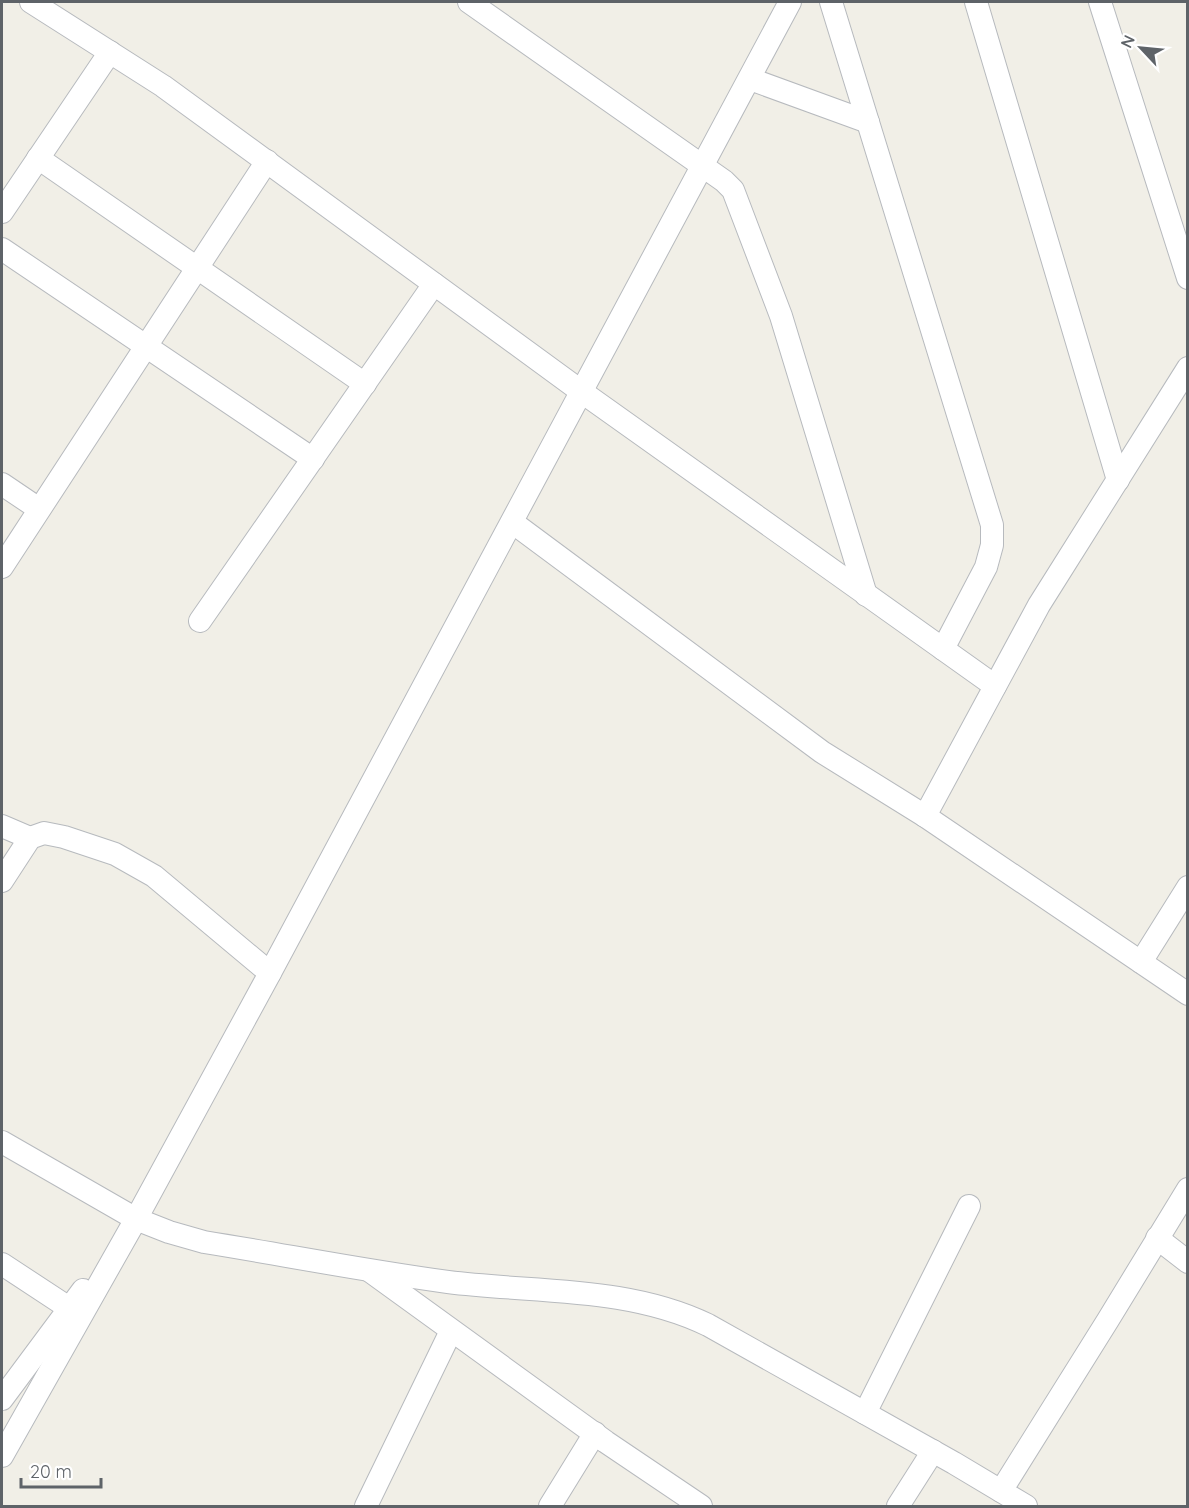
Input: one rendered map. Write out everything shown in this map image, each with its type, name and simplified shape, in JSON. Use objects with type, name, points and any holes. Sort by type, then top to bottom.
[{"type":"street","points":[[31,2],[164,86],[582,392],[995,686]]},
{"type":"street","points":[[2,1456],[136,1220],[270,973],[790,2]]},
{"type":"street","points":[[831,2],[978,486],[992,525],[992,544],[986,567],[943,649]]},
{"type":"street","points":[[976,2],[1118,480]]},
{"type":"street","points":[[1100,2],[1188,278]]},
{"type":"street","points":[[476,4],[724,181],[733,190],[782,316],[866,595]]},
{"type":"street","points":[[2,212],[110,52]]},
{"type":"street","points":[[750,79],[868,122]]},
{"type":"street","points":[[38,158],[198,266],[365,384]]},
{"type":"street","points":[[2,567],[267,161]]},
{"type":"street","points":[[2,249],[313,459]]},
{"type":"street","points":[[200,621],[434,284]]},
{"type":"street","points":[[925,816],[1039,605],[1188,368]]},
{"type":"street","points":[[2,484],[39,509]]},
{"type":"street","points":[[512,522],[822,752],[925,816],[1188,994]]},
{"type":"street","points":[[2,826],[30,838]]},
{"type":"street","points":[[2,881],[30,838],[44,833],[64,837],[115,854],[154,876],[270,973]]},
{"type":"street","points":[[1141,962],[1188,887]]},
{"type":"street","points":[[2,1142],[136,1220],[204,1242],[449,1282],[593,1294],[643,1302],[681,1312],[933,1451],[1026,1506]]},
{"type":"street","points":[[1001,1491],[1188,1189]]},
{"type":"street","points":[[865,1413],[969,1206]]},
{"type":"street","points":[[2,1400],[136,1220]]},
{"type":"street","points":[[1157,1238],[1188,1262]]},
{"type":"street","points":[[2,1264],[69,1308]]},
{"type":"street","points":[[366,1268],[451,1331],[701,1506]]},
{"type":"street","points":[[366,1506],[451,1331]]},
{"type":"street","points":[[550,1506],[595,1433]]},
{"type":"street","points":[[898,1506],[933,1451]]}]
